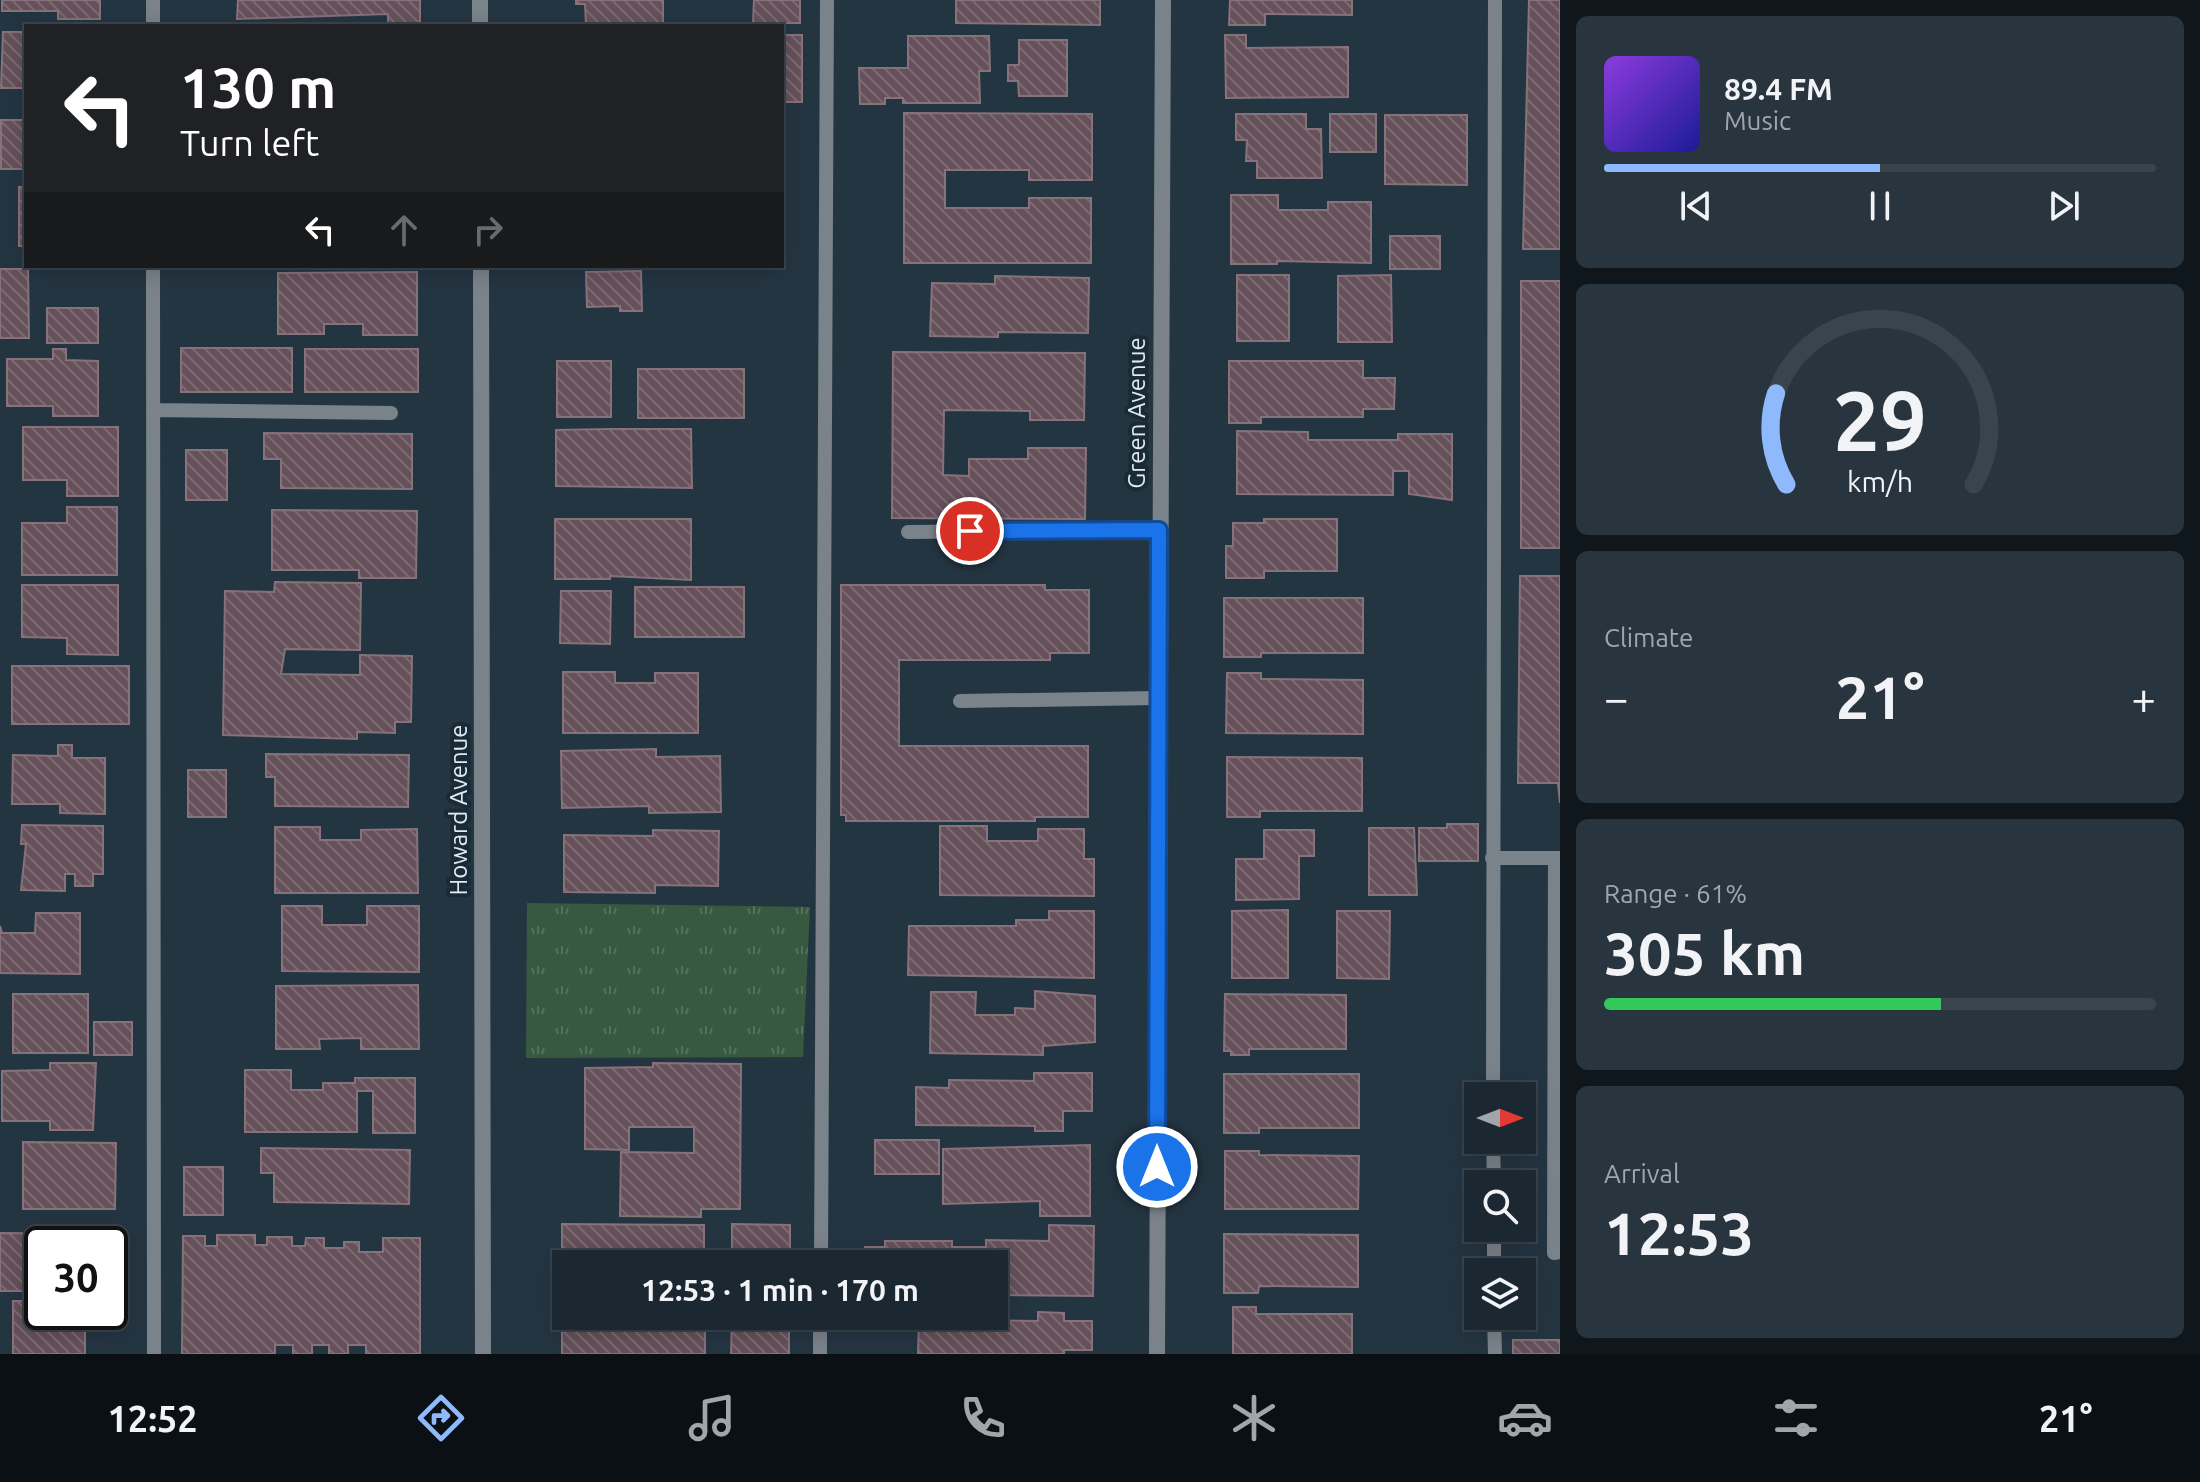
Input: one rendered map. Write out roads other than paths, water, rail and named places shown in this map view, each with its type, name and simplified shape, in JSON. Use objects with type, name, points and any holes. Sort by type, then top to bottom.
[{"type":"street","points":[[480,0],[480,24]]},
{"type":"street","name":"Green Avenue","points":[[1157,1354],[1163,0]]},
{"type":"street","name":"Howard Avenue","points":[[481,268],[483,1354]]},
{"type":"lane","points":[[153,0],[153,24]]},
{"type":"lane","points":[[821,1250],[827,0]]},
{"type":"lane","points":[[1493,1082],[1495,0]]},
{"type":"lane","points":[[153,268],[154,1354]]},
{"type":"lane","points":[[153,410],[391,413]]},
{"type":"lane","points":[[908,532],[1159,530]]},
{"type":"lane","points":[[960,701],[1158,698]]},
{"type":"lane","points":[[1492,858],[1558,858],[1554,1253],[1560,1252]]},
{"type":"lane","points":[[820,1330],[820,1354]]},
{"type":"lane","points":[[1494,1330],[1495,1354]]}]
